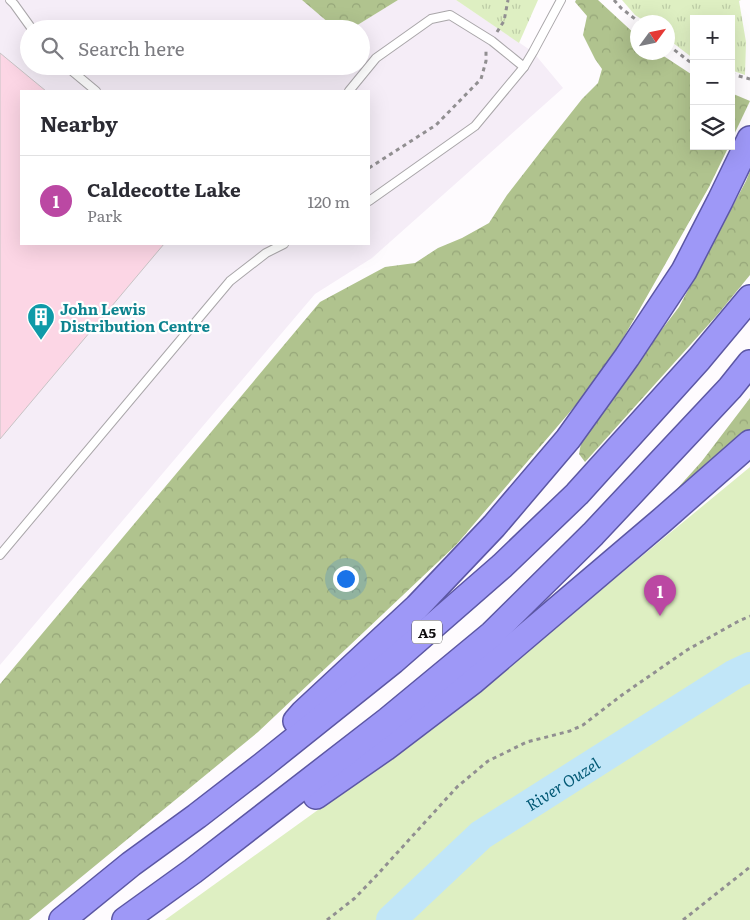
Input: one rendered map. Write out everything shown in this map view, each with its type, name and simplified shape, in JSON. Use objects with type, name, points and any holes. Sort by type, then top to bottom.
[{"type":"highway","points":[[263,765],[303,713],[417,607],[494,526],[568,439],[627,357],[684,271],[750,138]]},
{"type":"highway","name":"A5","points":[[62,920],[131,864],[263,765],[393,661],[502,566],[577,494],[750,298]]},
{"type":"highway","points":[[125,920],[194,871],[388,720],[492,634],[593,534],[730,388],[750,363]]},
{"type":"highway","points":[[194,871],[294,811],[385,748],[473,681],[660,522],[750,442]]},
{"type":"lane","points":[[10,0],[26,20]]},
{"type":"lane","points":[[370,200],[475,126],[524,66],[561,0]]},
{"type":"lane","points":[[370,65],[376,58],[431,19],[450,15],[492,41],[524,66]]},
{"type":"lane","points":[[77,75],[95,90]]},
{"type":"lane","points":[[350,90],[362,75]]},
{"type":"lane","points":[[0,555],[230,281],[266,253],[281,245]]},
{"type":"path","points":[[370,167],[436,125],[480,79],[486,61],[486,50],[504,20],[508,0]]},
{"type":"path","points":[[614,0],[630,15]]},
{"type":"path","points":[[675,50],[690,62]]},
{"type":"path","points":[[735,75],[750,79]]},
{"type":"path","points":[[327,920],[360,892],[457,787],[488,761],[527,742],[570,731],[583,724],[687,650],[750,616]]},
{"type":"path","points":[[683,920],[750,867]]},
{"type":"shaded area","points":[[0,0],[302,0],[325,20],[20,20],[20,75],[370,75],[370,20],[366,20],[398,0],[456,0],[533,52],[563,88],[372,258],[315,294],[0,665]]},
{"type":"green space","points":[[302,0],[398,0],[366,20],[325,20]]},
{"type":"green space","points":[[456,0],[538,0],[519,43]]},
{"type":"green space","points":[[576,0],[598,0],[630,30],[630,60],[670,60],[690,73],[690,150],[727,150],[709,187],[604,372],[456,545],[258,732],[29,920],[0,920],[0,684],[320,302],[385,267],[415,263],[438,248],[462,238],[489,223],[507,195],[552,137],[582,99],[598,83],[602,69],[583,35],[587,16],[575,2]]},
{"type":"green space","points":[[622,0],[741,0],[739,1],[746,42],[745,75],[735,71],[735,15],[690,15],[690,56],[675,44],[675,15],[635,15]]},
{"type":"green space","points":[[735,95],[750,101],[735,133]]},
{"type":"green space","points":[[750,171],[750,275],[718,314],[585,462],[579,454],[583,433],[679,307]]},
{"type":"green space","points":[[750,398],[750,429],[667,500],[702,461]]},
{"type":"green space","points":[[750,467],[750,920],[165,920],[465,702]]},
{"type":"building","name":"John Lewis Distribution Centre","points":[[0,53],[20,70],[20,75],[27,75],[45,90],[20,90],[20,245],[163,245],[0,439]]},
{"type":"waterway","name":"River Ouzel","points":[[391,920],[481,835],[735,674],[750,667]]},
{"type":"place","name":"John Lewis Distribution Centre","points":[[41,341]]},
{"type":"place","name":"Caldecotte Lake","points":[[660,616]]}]
